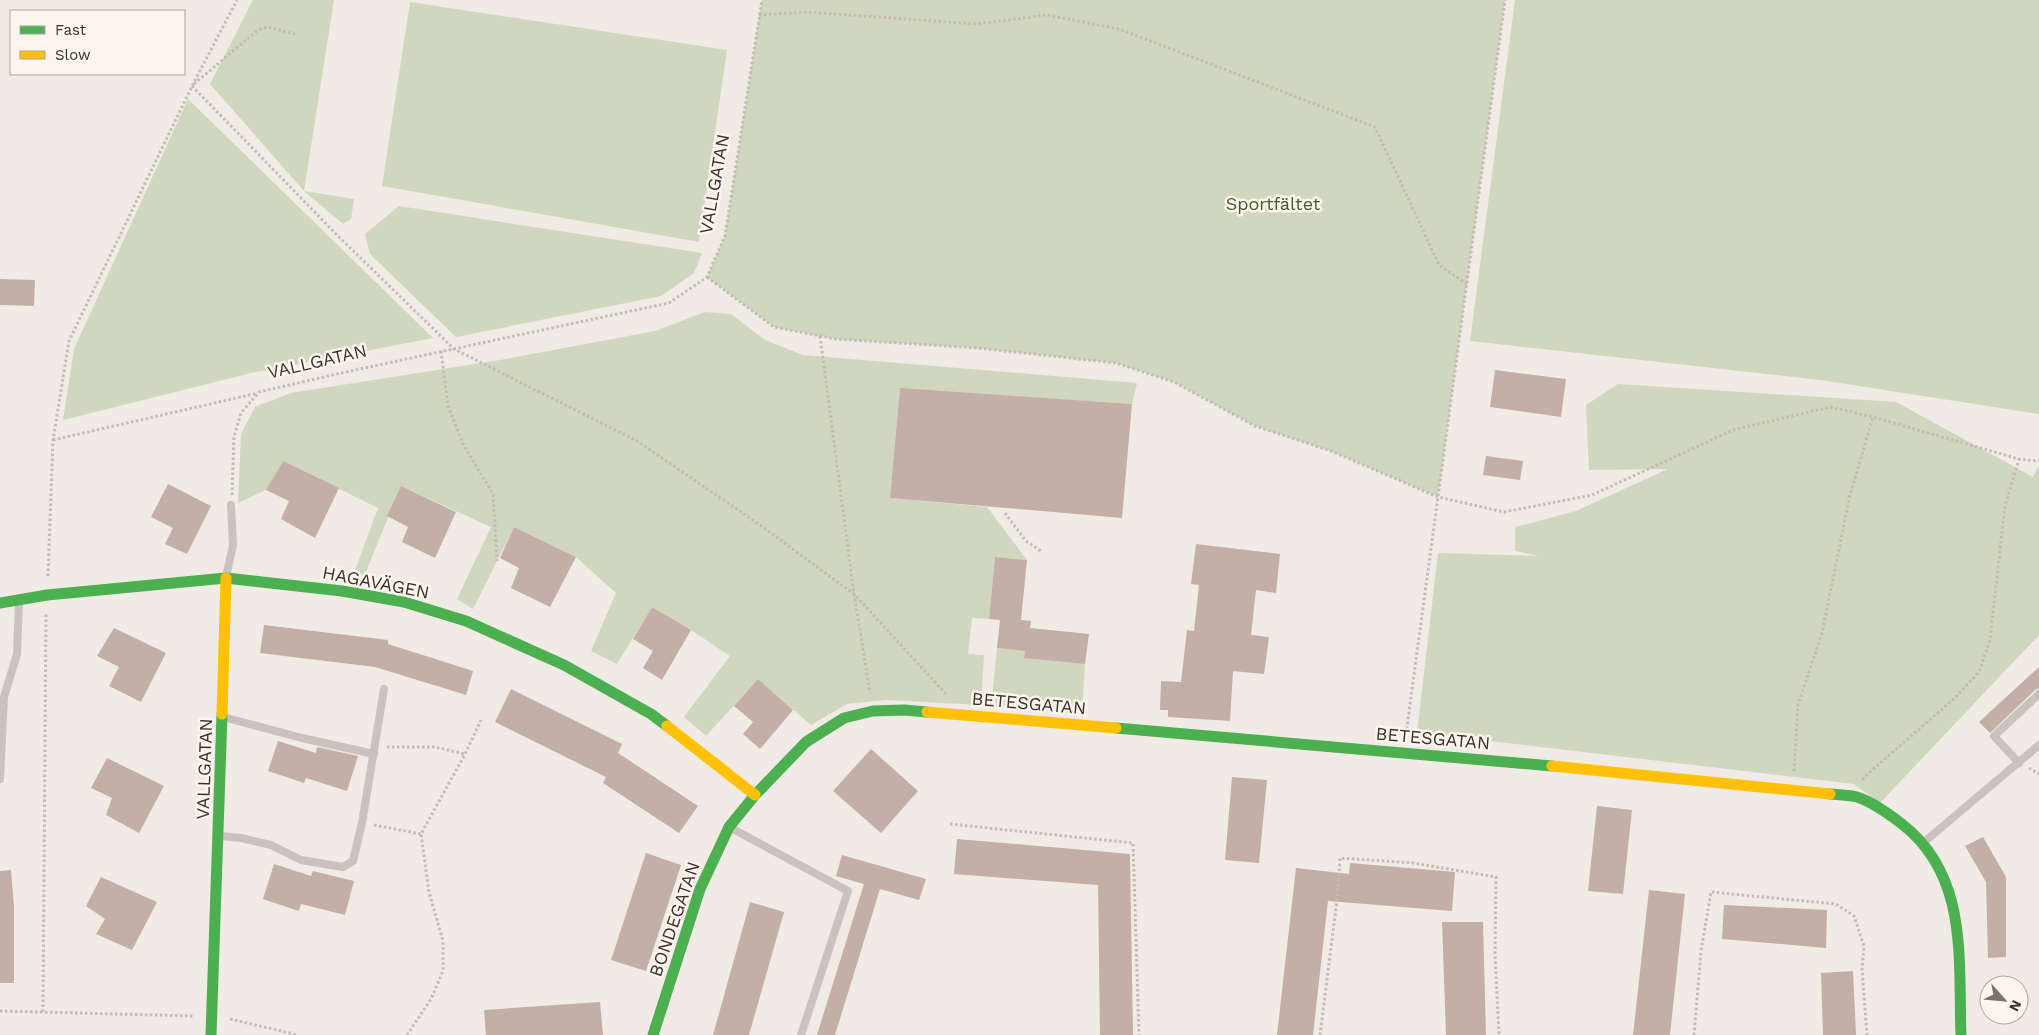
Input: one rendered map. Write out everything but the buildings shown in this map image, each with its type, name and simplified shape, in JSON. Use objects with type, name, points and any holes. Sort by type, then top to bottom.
[{"type":"street","name":"HAGAVÄGEN","points":[[0,603],[47,595],[226,578],[342,591],[404,602],[466,621],[564,665],[651,714],[755,795]]},
{"type":"street","name":"VALLGATAN","points":[[212,1035],[226,578]]},
{"type":"street","name":"BETESGATAN","points":[[755,795],[806,742],[844,718],[872,710],[904,710],[1368,746],[1404,752],[1857,797],[1885,811],[1912,832],[1935,858],[1951,896],[1957,924],[1961,1035]]},
{"type":"street","name":"BONDEGATAN","points":[[653,1035],[700,888],[730,827],[755,795]]},
{"type":"lane","name":"VALLGATAN","points":[[226,578],[232,545],[232,504]]},
{"type":"lane","points":[[0,779],[4,697],[17,654],[19,600]]},
{"type":"lane","points":[[219,836],[241,838],[271,845],[301,860],[343,867],[353,861],[362,823],[384,689]]},
{"type":"lane","points":[[2019,763],[1994,736],[2039,694]]},
{"type":"lane","points":[[223,717],[302,738],[375,750]]},
{"type":"lane","points":[[1922,845],[2039,744]]},
{"type":"lane","points":[[730,827],[848,891],[801,1035]]},
{"type":"path","points":[[43,1012],[47,595],[54,440],[69,340],[192,86],[237,0]]},
{"type":"path","name":"VALLGATAN","points":[[232,504],[234,437],[241,413],[259,392],[669,303],[707,277],[725,236],[762,0]]},
{"type":"path","points":[[1404,752],[1505,0]]},
{"type":"path","points":[[759,15],[807,12],[976,24],[1048,15],[1119,29],[1236,72],[1375,127],[1439,265],[1467,284]]},
{"type":"path","points":[[192,86],[258,30],[268,27],[298,35]]},
{"type":"path","points":[[192,86],[339,237],[454,349],[637,441],[760,525],[854,594],[965,715]]},
{"type":"path","points":[[707,277],[774,327],[836,339],[977,348],[1116,363],[1174,382],[1255,426],[1331,451],[1438,497],[1504,512],[1592,495],[1733,430],[1830,407],[1873,417],[2019,459],[2039,462]]},
{"type":"path","points":[[820,336],[854,594],[872,710]]},
{"type":"path","points":[[441,351],[448,406],[464,446],[493,494],[497,561]]},
{"type":"path","points":[[54,440],[259,392]]},
{"type":"path","points":[[1794,790],[1798,704],[1822,633],[1850,495],[1873,417]]},
{"type":"path","points":[[1857,797],[1864,777],[1956,697],[1979,672],[1990,640],[2005,506],[2019,459]]},
{"type":"path","points":[[1005,513],[1026,541],[1041,551]]},
{"type":"path","points":[[407,1035],[431,999],[443,970],[443,941],[429,892],[421,834],[465,754],[481,720]]},
{"type":"path","points":[[375,750],[435,747],[465,754]]},
{"type":"path","points":[[362,823],[421,834]]},
{"type":"path","points":[[950,824],[1133,843],[1139,1035]]},
{"type":"path","points":[[1320,1035],[1337,900],[1340,858],[1413,863],[1496,877],[1495,954],[1499,1035]]},
{"type":"path","points":[[1694,1035],[1701,951],[1711,892],[1836,904],[1854,916],[1864,946],[1862,969],[1867,1035]]},
{"type":"path","points":[[0,1011],[212,1017],[234,1019],[298,1035]]},
{"type":"green space","points":[[253,0],[334,0],[304,191],[210,84]]},
{"type":"green space","name":"Sportfältet","points":[[762,0],[1505,0],[1438,497],[1331,451],[1255,426],[1174,382],[1116,363],[977,348],[836,339],[774,327],[707,277],[725,236]]},
{"type":"green space","points":[[1515,0],[2039,0],[2039,414],[1820,380],[1470,341]]},
{"type":"green space","points":[[410,2],[727,50],[699,242],[382,186]]},
{"type":"green space","points":[[188,99],[433,338],[251,373],[63,420],[74,349]]},
{"type":"green space","points":[[304,191],[354,199],[351,219],[343,224]]},
{"type":"green space","points":[[399,206],[702,253],[694,273],[661,296],[456,337],[370,254],[365,234]]},
{"type":"green space","points":[[705,312],[731,314],[765,340],[803,355],[1137,383],[1132,404],[900,389],[890,498],[987,507],[1027,560],[995,557],[989,619],[972,618],[968,654],[984,655],[981,705],[886,700],[847,704],[811,725],[758,679],[706,736],[684,717],[730,656],[652,607],[617,664],[591,651],[616,593],[576,557],[514,527],[473,609],[457,599],[491,527],[401,486],[363,579],[353,576],[378,508],[283,461],[266,490],[238,503],[241,434],[255,407],[291,393],[500,360],[655,331]]},
{"type":"green space","points":[[1618,384],[1896,402],[2033,477],[2039,465],[2039,635],[1880,803],[1854,784],[1491,741],[1493,737],[1417,733],[1438,553],[1539,556],[1515,551],[1515,527],[1576,511],[1668,469],[1589,470],[1586,405]]},
{"type":"green space","points":[[997,648],[1025,651],[1024,658],[1085,664],[1082,714],[991,706]]},
{"type":"traffic: fast","points":[[0,603],[47,595],[226,578],[342,591],[404,602],[466,621],[564,665],[651,714],[667,726]]},
{"type":"traffic: fast","points":[[653,1035],[700,889],[729,827],[755,795],[806,742],[844,718],[873,711],[904,710],[927,712]]},
{"type":"traffic: fast","points":[[211,1035],[222,714]]},
{"type":"traffic: fast","points":[[1116,728],[1552,766]]},
{"type":"traffic: fast","points":[[1830,794],[1857,797],[1886,812],[1924,845],[1939,868],[1956,920],[1959,949],[1961,1035]]},
{"type":"traffic: slow","points":[[222,714],[226,578]]},
{"type":"traffic: slow","points":[[927,712],[1116,728]]},
{"type":"traffic: slow","points":[[667,726],[755,795]]},
{"type":"traffic: slow","points":[[1552,766],[1830,794]]}]
